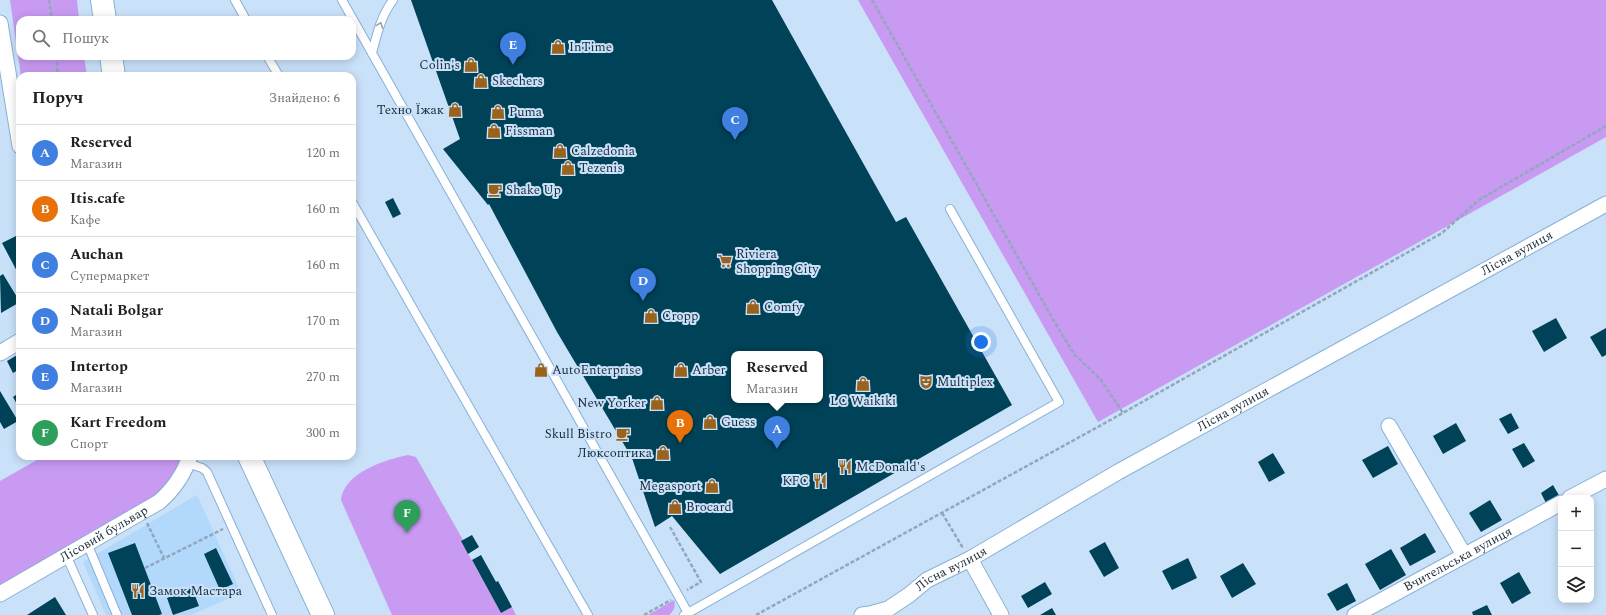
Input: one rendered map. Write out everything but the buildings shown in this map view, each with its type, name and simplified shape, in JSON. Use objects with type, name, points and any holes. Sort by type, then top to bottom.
[{"type":"highway","points":[[102,0],[104,16]]},
{"type":"highway","points":[[111,60],[113,72]]},
{"type":"highway","points":[[251,460],[323,615]]},
{"type":"street","points":[[0,23],[16,121]]},
{"type":"street","name":"Лісна вулиця","points":[[862,615],[888,609],[909,595],[927,580],[970,559],[1118,472],[1606,204]]},
{"type":"street","points":[[0,353],[16,344]]},
{"type":"street","points":[[1389,426],[1464,555]]},
{"type":"street","name":"Лісовий бульвар","points":[[0,594],[159,502],[169,493],[179,480],[189,460]]},
{"type":"street","points":[[1576,495],[1606,479]]},
{"type":"street","name":"Вчительська вулиця","points":[[1354,615],[1558,505]]},
{"type":"street","points":[[970,559],[1001,615]]},
{"type":"lane","points":[[235,0],[244,16]]},
{"type":"lane","points":[[342,0],[351,16]]},
{"type":"lane","points":[[372,53],[378,29],[385,11],[393,0]]},
{"type":"lane","points":[[356,25],[686,614],[1060,402],[950,209]]},
{"type":"lane","points":[[269,60],[277,72]]},
{"type":"lane","points":[[356,209],[588,615]]},
{"type":"lane","points":[[189,460],[207,472],[272,615]]},
{"type":"lane","points":[[87,543],[116,615]]},
{"type":"lane","points":[[66,555],[94,615]]},
{"type":"path","points":[[49,0],[51,16]]},
{"type":"path","points":[[872,0],[1074,354],[1101,380],[1123,413]]},
{"type":"path","points":[[56,60],[58,72]]},
{"type":"path","points":[[756,615],[1123,413],[1442,233],[1479,200],[1606,126]]},
{"type":"path","points":[[142,512],[164,558]]},
{"type":"path","points":[[942,513],[970,559]]},
{"type":"path","points":[[145,568],[232,525]]},
{"type":"path","points":[[670,527],[701,582],[686,591]]},
{"type":"path","points":[[644,615],[673,598]]},
{"type":"path","points":[[765,610],[768,615]]},
{"type":"shaded area","points":[[10,0],[77,0],[79,16],[16,16],[16,41]]},
{"type":"shaded area","points":[[858,0],[1606,0],[1606,137],[1098,422]]},
{"type":"shaded area","points":[[19,60],[85,60],[86,72],[20,72]]},
{"type":"shaded area","points":[[408,455],[416,457],[463,540],[461,541],[501,613],[512,607],[516,615],[392,615],[341,500],[349,482],[357,475],[377,464]]},
{"type":"shaded area","points":[[37,460],[181,460],[163,492],[0,589],[0,481]]},
{"type":"shaded area","points":[[197,495],[241,593],[191,615],[106,615],[83,562]]},
{"type":"shaded area","points":[[674,600],[674,608],[669,615],[648,615]]},
{"type":"place","name":"InTime","points":[[558,47]]},
{"type":"place","name":"Colin's","points":[[471,65]]},
{"type":"place","name":"Intertop","points":[[513,65]]},
{"type":"place","name":"Skechers","points":[[481,81]]},
{"type":"place","name":"Техно Їжак","points":[[455,110]]},
{"type":"place","name":"Puma","points":[[498,112]]},
{"type":"place","name":"Fissman","points":[[494,131]]},
{"type":"place","name":"Auchan","points":[[735,140]]},
{"type":"place","name":"Calzedonia","points":[[560,151]]},
{"type":"place","name":"Tezenis","points":[[568,168]]},
{"type":"place","name":"Shake Up","points":[[495,190]]},
{"type":"place","name":"Riviera Shopping City","points":[[725,261]]},
{"type":"place","name":"Natali Bolgar","points":[[643,301]]},
{"type":"place","name":"Comfy","points":[[753,307]]},
{"type":"place","name":"Cropp","points":[[651,316]]},
{"type":"place","name":"AutoEnterprise","points":[[541,370]]},
{"type":"place","name":"Arber","points":[[681,370]]},
{"type":"place","name":"Multiplex","points":[[926,382]]},
{"type":"place","name":"LC Waikiki","points":[[863,384]]},
{"type":"place","name":"New Yorker","points":[[657,403]]},
{"type":"place","name":"Guess","points":[[710,422]]},
{"type":"place","name":"Skull Bistro","points":[[623,434]]},
{"type":"place","name":"Itis.cafe","points":[[680,443]]},
{"type":"place","name":"Reserved","points":[[777,449]]},
{"type":"place","name":"Люксоптика","points":[[663,453]]},
{"type":"place","name":"McDonald's","points":[[845,467]]},
{"type":"place","name":"KFC","points":[[820,481]]},
{"type":"place","name":"Megasport","points":[[712,486]]},
{"type":"place","name":"Brocard","points":[[675,507]]},
{"type":"place","name":"Kart Freedom","points":[[407,533]]},
{"type":"place","name":"Замок Мастара","points":[[138,591]]}]
